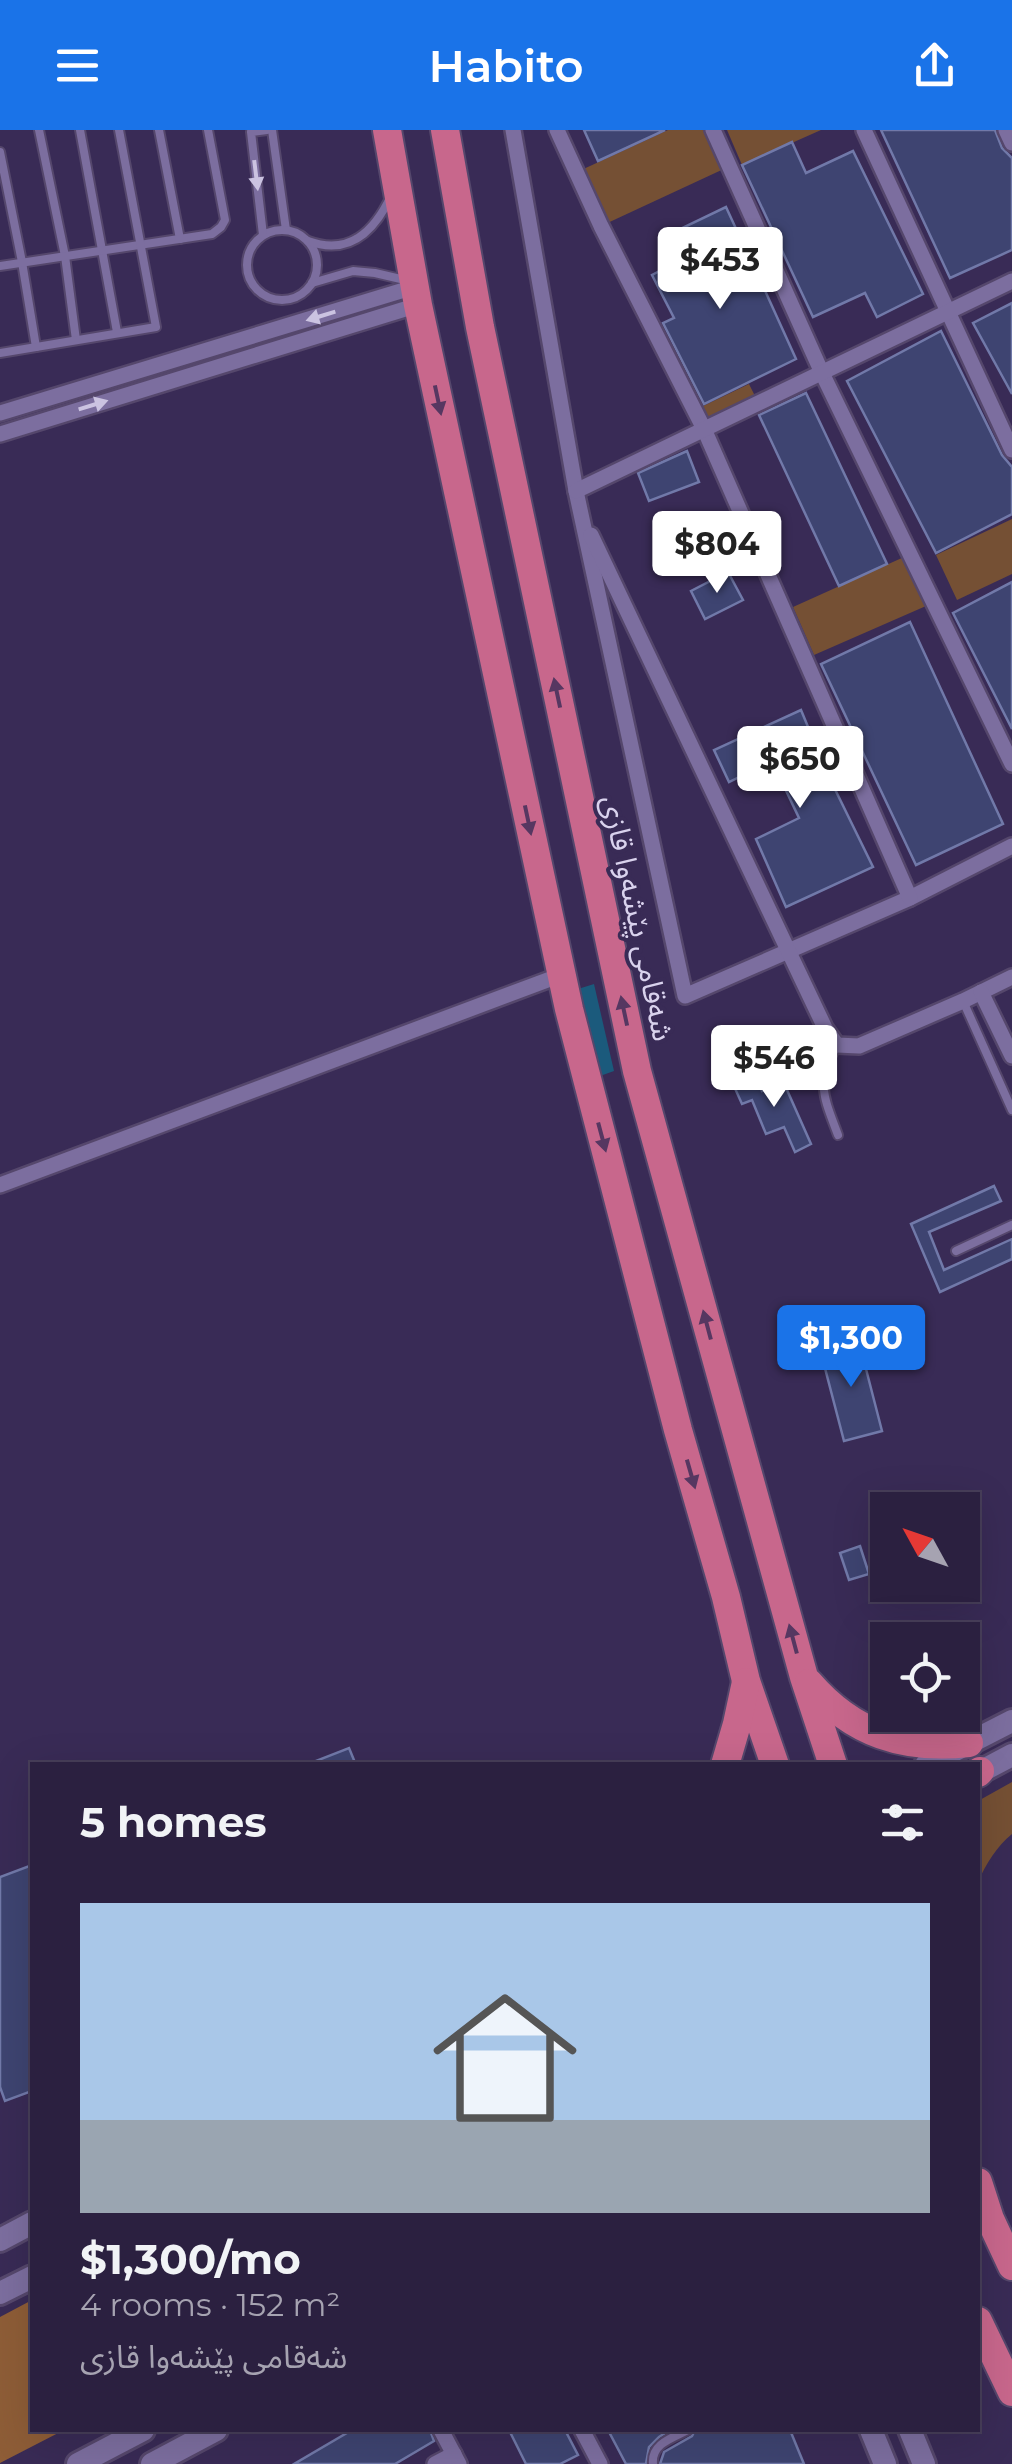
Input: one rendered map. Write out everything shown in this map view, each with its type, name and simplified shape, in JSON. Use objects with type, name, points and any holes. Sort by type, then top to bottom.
[{"type":"highway","points":[[388,130],[415,291],[561,975],[678,1430],[746,1681],[774,1762]]},
{"type":"highway","name":"شەقامی پێشەوا قازی","points":[[445,130],[480,326],[637,1071],[804,1677],[832,1762]]},
{"type":"highway","points":[[804,1677],[834,1708],[870,1731],[921,1745],[968,1743]]},
{"type":"highway","points":[[726,1762],[746,1681]]},
{"type":"highway","points":[[980,2186],[1001,2226],[1012,2266]]},
{"type":"highway","points":[[980,2324],[1012,2392]]},
{"type":"street","points":[[513,130],[580,512],[684,996],[910,898],[1012,846]]},
{"type":"street","points":[[556,130],[704,429],[910,898]]},
{"type":"street","points":[[712,130],[822,373],[1012,764]]},
{"type":"street","points":[[864,130],[1012,450]]},
{"type":"street","points":[[1006,130],[1012,143]]},
{"type":"street","points":[[576,491],[1012,281]]},
{"type":"street","points":[[0,413],[415,291]]},
{"type":"street","points":[[0,434],[415,291]]},
{"type":"street","points":[[580,512],[825,1028],[837,1045],[859,1046],[1012,976]]},
{"type":"street","points":[[0,1184],[561,975]]},
{"type":"street","points":[[981,992],[1012,1056]]},
{"type":"street","points":[[932,1762],[1012,1720]]},
{"type":"street","points":[[980,1771],[1012,1755]]},
{"type":"street","points":[[0,2240],[30,2224]]},
{"type":"street","points":[[0,2293],[30,2277]]},
{"type":"street","points":[[78,2464],[139,2432]]},
{"type":"street","points":[[152,2464],[212,2432]]},
{"type":"street","points":[[435,2464],[457,2459],[442,2432]]},
{"type":"street","points":[[583,2432],[600,2464]]},
{"type":"street","points":[[872,2432],[885,2464]]},
{"type":"street","points":[[911,2432],[924,2464]]},
{"type":"lane","points":[[40,130],[65,256],[76,340]]},
{"type":"lane","points":[[80,130],[117,332]]},
{"type":"lane","points":[[0,353],[156,327],[119,130]]},
{"type":"lane","points":[[159,130],[180,238]]},
{"type":"lane","points":[[0,266],[212,234],[225,220],[208,130]]},
{"type":"lane","points":[[264,235],[250,131],[270,130],[286,230]]},
{"type":"lane","points":[[0,152],[36,346]]},
{"type":"lane","points":[[307,240],[317,261],[312,284],[305,292],[284,301],[261,294],[253,286],[246,264],[255,243],[264,235],[286,230],[321,246],[355,240],[382,215],[397,183]]},
{"type":"lane","points":[[312,284],[354,271],[375,272],[415,291]]},
{"type":"lane","points":[[963,1001],[1012,1110]]},
{"type":"lane","points":[[837,1045],[822,1082],[838,1135]]},
{"type":"lane","points":[[956,1251],[1012,1225]]},
{"type":"lane","points":[[653,2464],[656,2447],[684,2432]]},
{"type":"shaded area","points":[[668,130],[711,130],[728,167],[601,226],[577,172]]},
{"type":"shaded area","points":[[727,130],[821,130],[742,165]]},
{"type":"shaded area","points":[[681,366],[701,407],[749,384],[755,396],[701,422],[676,368]]},
{"type":"shaded area","points":[[1012,519],[1012,574],[957,600],[936,555]]},
{"type":"shaded area","points":[[904,557],[926,606],[814,655],[793,607]]},
{"type":"shaded area","points":[[1012,1782],[1012,1834],[992,1856],[980,1878],[980,1800]]},
{"type":"shaded area","points":[[30,2301],[30,2432],[60,2432],[0,2463],[0,2317]]},
{"type":"water","points":[[594,984],[614,1071],[600,1076],[578,989]]},
{"type":"building","points":[[584,130],[665,130],[598,161]]},
{"type":"building","points":[[881,130],[995,130],[1002,148],[1012,158],[1012,250],[950,278]]},
{"type":"building","points":[[792,142],[806,173],[853,151],[923,294],[877,317],[865,293],[813,317],[742,165]]},
{"type":"building","points":[[726,207],[743,244],[734,249],[747,277],[757,273],[796,359],[704,404],[663,323],[674,318],[652,275],[690,255],[678,230]]},
{"type":"building","points":[[1012,303],[1012,394],[973,323]]},
{"type":"building","points":[[941,331],[1002,455],[1012,467],[1012,514],[936,553],[847,381]]},
{"type":"building","points":[[806,393],[887,564],[839,586],[759,415]]},
{"type":"building","points":[[687,451],[699,482],[649,501],[638,473]]},
{"type":"building","points":[[728,572],[743,600],[705,619],[691,591]]},
{"type":"building","points":[[1012,582],[1012,729],[953,613]]},
{"type":"building","points":[[910,622],[1003,824],[916,865],[821,664]]},
{"type":"building","points":[[801,710],[873,867],[786,907],[756,839],[799,818],[772,761],[729,782],[714,750]]},
{"type":"building","points":[[755,1075],[762,1091],[783,1081],[811,1144],[795,1152],[784,1127],[766,1134],[752,1100],[742,1104],[733,1084]]},
{"type":"building","points":[[994,1186],[1001,1201],[929,1232],[944,1270],[1012,1239],[1012,1259],[940,1292],[911,1224]]},
{"type":"building","points":[[858,1338],[882,1431],[844,1441],[820,1349]]},
{"type":"building","points":[[860,1546],[869,1574],[849,1580],[840,1553]]},
{"type":"building","points":[[349,1748],[355,1762],[313,1762]]},
{"type":"building","points":[[30,1866],[30,2092],[5,2101],[0,2087],[0,1877]]},
{"type":"building","points":[[349,2432],[431,2432],[434,2441],[395,2464],[294,2464]]},
{"type":"building","points":[[510,2432],[566,2432],[578,2455],[560,2464],[526,2464]]},
{"type":"building","points":[[609,2432],[667,2432],[649,2447],[646,2464],[626,2464]]},
{"type":"building","points":[[694,2432],[791,2432],[804,2464],[660,2464],[664,2452]]}]
